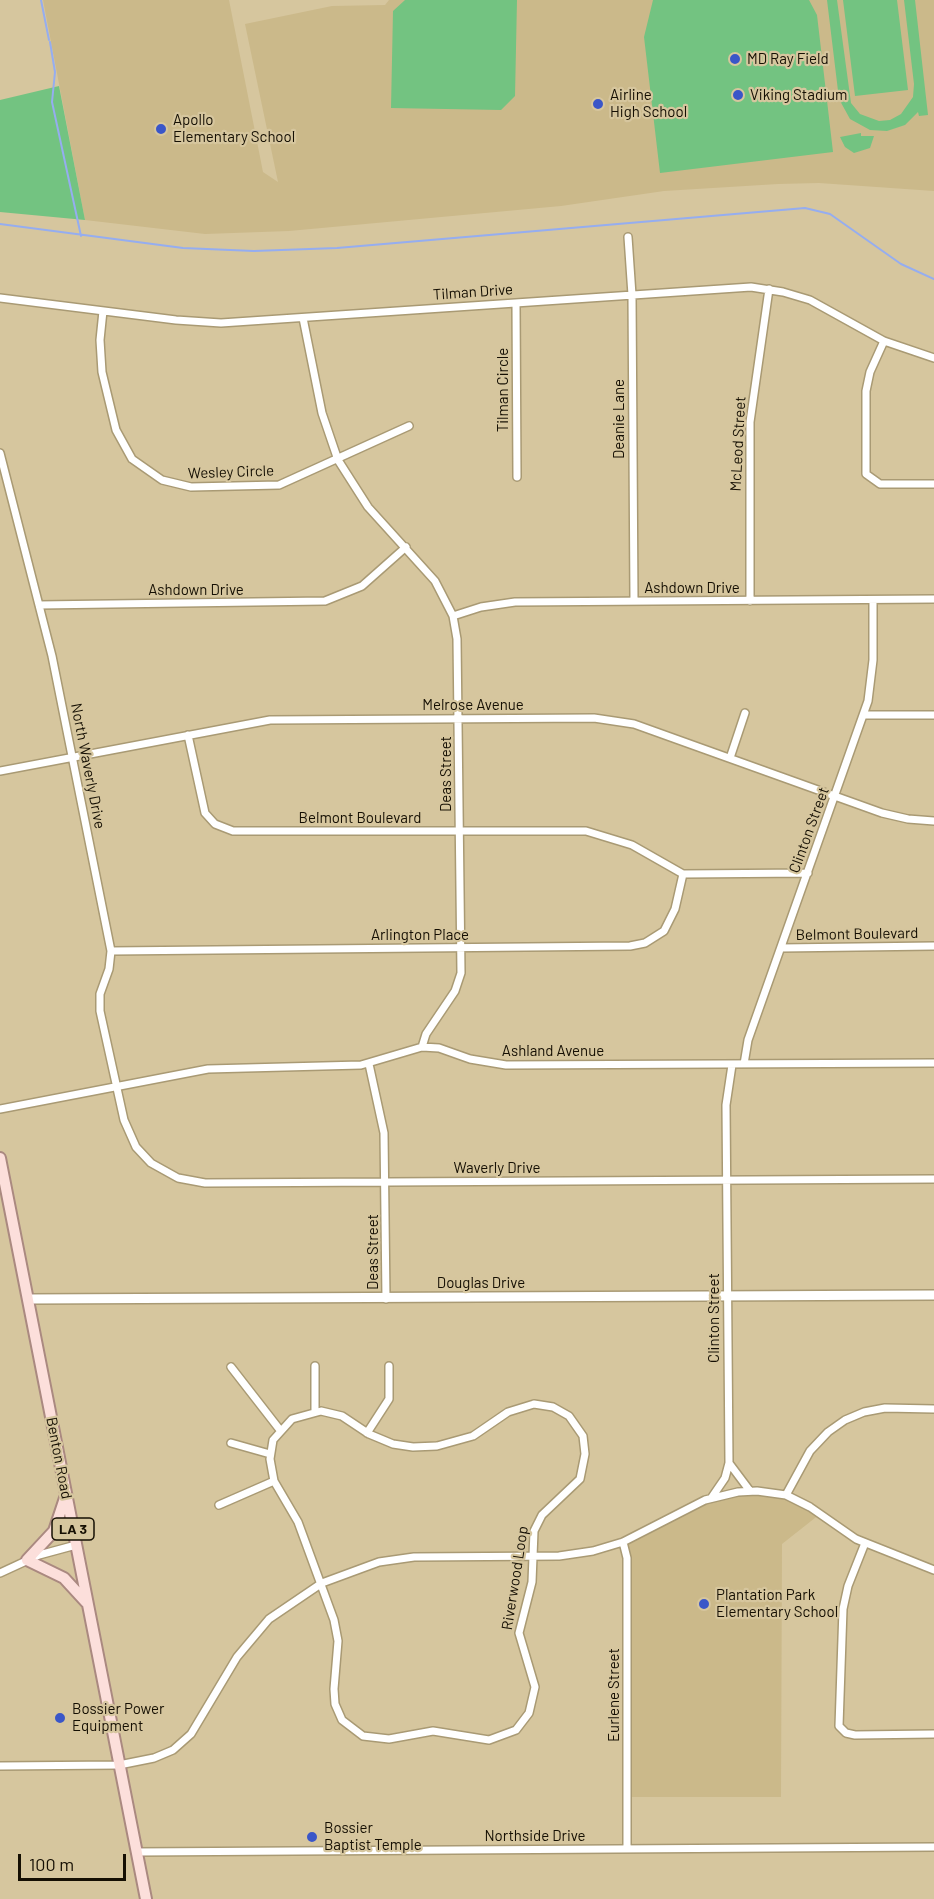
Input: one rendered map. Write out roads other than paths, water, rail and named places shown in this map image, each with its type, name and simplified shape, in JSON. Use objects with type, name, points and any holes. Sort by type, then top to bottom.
[{"type":"main road","name":"Benton Road","points":[[0,1158],[146,1899]]},
{"type":"main road","points":[[66,1494],[54,1531],[27,1560],[64,1578],[88,1605]]},
{"type":"street","name":"Deanie Lane","points":[[628,237],[632,295],[634,601]]},
{"type":"street","name":"Tilman Drive","points":[[0,297],[206,323],[736,287],[769,289],[810,300],[884,341],[934,358]]},
{"type":"street","name":"McLeod Street","points":[[750,601],[750,422],[769,289]]},
{"type":"street","name":"Tilman Circle","points":[[516,303],[517,477]]},
{"type":"street","name":"Wesley Circle","points":[[103,311],[100,340],[102,372],[116,430],[132,459],[153,476],[183,487],[270,486],[296,479],[409,426]]},
{"type":"street","name":"Deas Street","points":[[303,318],[322,413],[338,459],[368,507],[435,581],[453,616],[459,651],[461,948],[458,985],[429,1029],[422,1047]]},
{"type":"street","points":[[884,341],[870,372],[866,391],[866,474],[880,484],[934,484]]},
{"type":"street","name":"North Waverly Drive","points":[[0,453],[52,656],[111,951],[109,969],[99,1003],[117,1086]]},
{"type":"street","name":"Ashdown Drive","points":[[39,605],[325,601],[362,586],[406,547]]},
{"type":"street","name":"Ashdown Drive","points":[[453,616],[481,607],[515,602],[934,599]]},
{"type":"street","name":"Clinton Street","points":[[744,1064],[748,1040],[864,715],[872,682],[873,600]]},
{"type":"street","points":[[730,758],[745,713]]},
{"type":"street","points":[[864,715],[934,715]]},
{"type":"street","name":"Melrose Avenue","points":[[0,771],[243,723],[284,719],[610,720],[634,724],[896,817],[934,821]]},
{"type":"street","name":"Belmont Boulevard","points":[[188,735],[202,805],[209,819],[223,828],[256,832],[574,830],[595,832],[632,845],[683,874]]},
{"type":"street","points":[[683,874],[808,873]]},
{"type":"street","name":"Arlington Place","points":[[111,951],[621,947],[645,943],[658,936],[669,924],[683,874]]},
{"type":"street","name":"Belmont Boulevard","points":[[781,948],[934,946]]},
{"type":"street","name":"Ashland Avenue","points":[[0,1109],[219,1068],[369,1064],[422,1047],[439,1048],[496,1065],[934,1062]]},
{"type":"street","name":"Deas Street","points":[[369,1064],[384,1133],[386,1299]]},
{"type":"street","name":"Clinton Street","points":[[712,1497],[725,1478],[729,1463],[726,1105],[732,1065]]},
{"type":"street","name":"Waverly Drive","points":[[117,1086],[124,1120],[136,1147],[151,1163],[178,1178],[205,1183],[934,1179]]},
{"type":"street","name":"Douglas Drive","points":[[28,1299],[934,1295]]},
{"type":"street","points":[[231,1443],[270,1454],[273,1440],[280,1430],[299,1416],[315,1412],[315,1366]]},
{"type":"street","points":[[367,1433],[389,1399],[389,1366]]},
{"type":"street","points":[[231,1367],[280,1430]]},
{"type":"street","name":"Riverwood Loop","points":[[270,1454],[274,1481],[298,1522],[334,1620],[338,1641],[334,1697],[338,1712],[348,1726],[363,1736],[380,1739],[433,1731],[489,1740],[516,1730],[530,1713],[534,1702],[534,1679],[522,1649],[519,1633],[531,1581],[533,1536],[539,1519],[576,1484],[583,1471],[585,1454],[583,1436],[569,1416],[553,1407],[526,1404],[508,1412],[473,1436],[449,1444],[426,1447],[393,1444],[367,1433],[342,1416],[315,1412]]},
{"type":"street","points":[[786,1495],[810,1450],[828,1431],[845,1420],[864,1412],[885,1408],[934,1409]]},
{"type":"street","points":[[729,1463],[750,1491]]},
{"type":"street","points":[[219,1505],[274,1481]]},
{"type":"street","points":[[0,1766],[119,1765],[154,1758],[185,1742],[205,1713],[231,1666],[256,1633],[280,1611],[322,1583],[363,1566],[397,1559],[532,1556],[583,1552],[623,1542],[712,1497],[750,1491],[786,1495],[810,1507],[847,1535],[934,1570]]},
{"type":"street","name":"Eurlene Street","points":[[623,1542],[627,1558],[627,1849]]},
{"type":"street","points":[[865,1544],[848,1586],[843,1609],[839,1726],[846,1733],[855,1735],[934,1734]]},
{"type":"street","points":[[0,1573],[27,1560],[76,1545]]},
{"type":"street","name":"Northside Drive","points":[[136,1852],[934,1847]]},
{"type":"waterway","points":[[41,0],[49,40]]},
{"type":"waterway","points":[[50,42],[55,72],[52,102],[81,236]]},
{"type":"waterway","points":[[0,224],[183,248],[254,251],[337,248],[805,208],[830,214],[901,264],[934,279]]},
{"type":"place","name":"MD Ray Field","points":[[735,59]]},
{"type":"place","name":"Viking Stadium","points":[[738,95]]},
{"type":"place","name":"Airline High School","points":[[598,104]]},
{"type":"place","name":"Apollo Elementary School","points":[[161,129]]},
{"type":"place","name":"Plantation Park Elementary School","points":[[704,1604]]},
{"type":"place","name":"Bossier Power Equipment","points":[[60,1718]]},
{"type":"place","name":"Bossier Baptist Temple","points":[[312,1837]]}]
